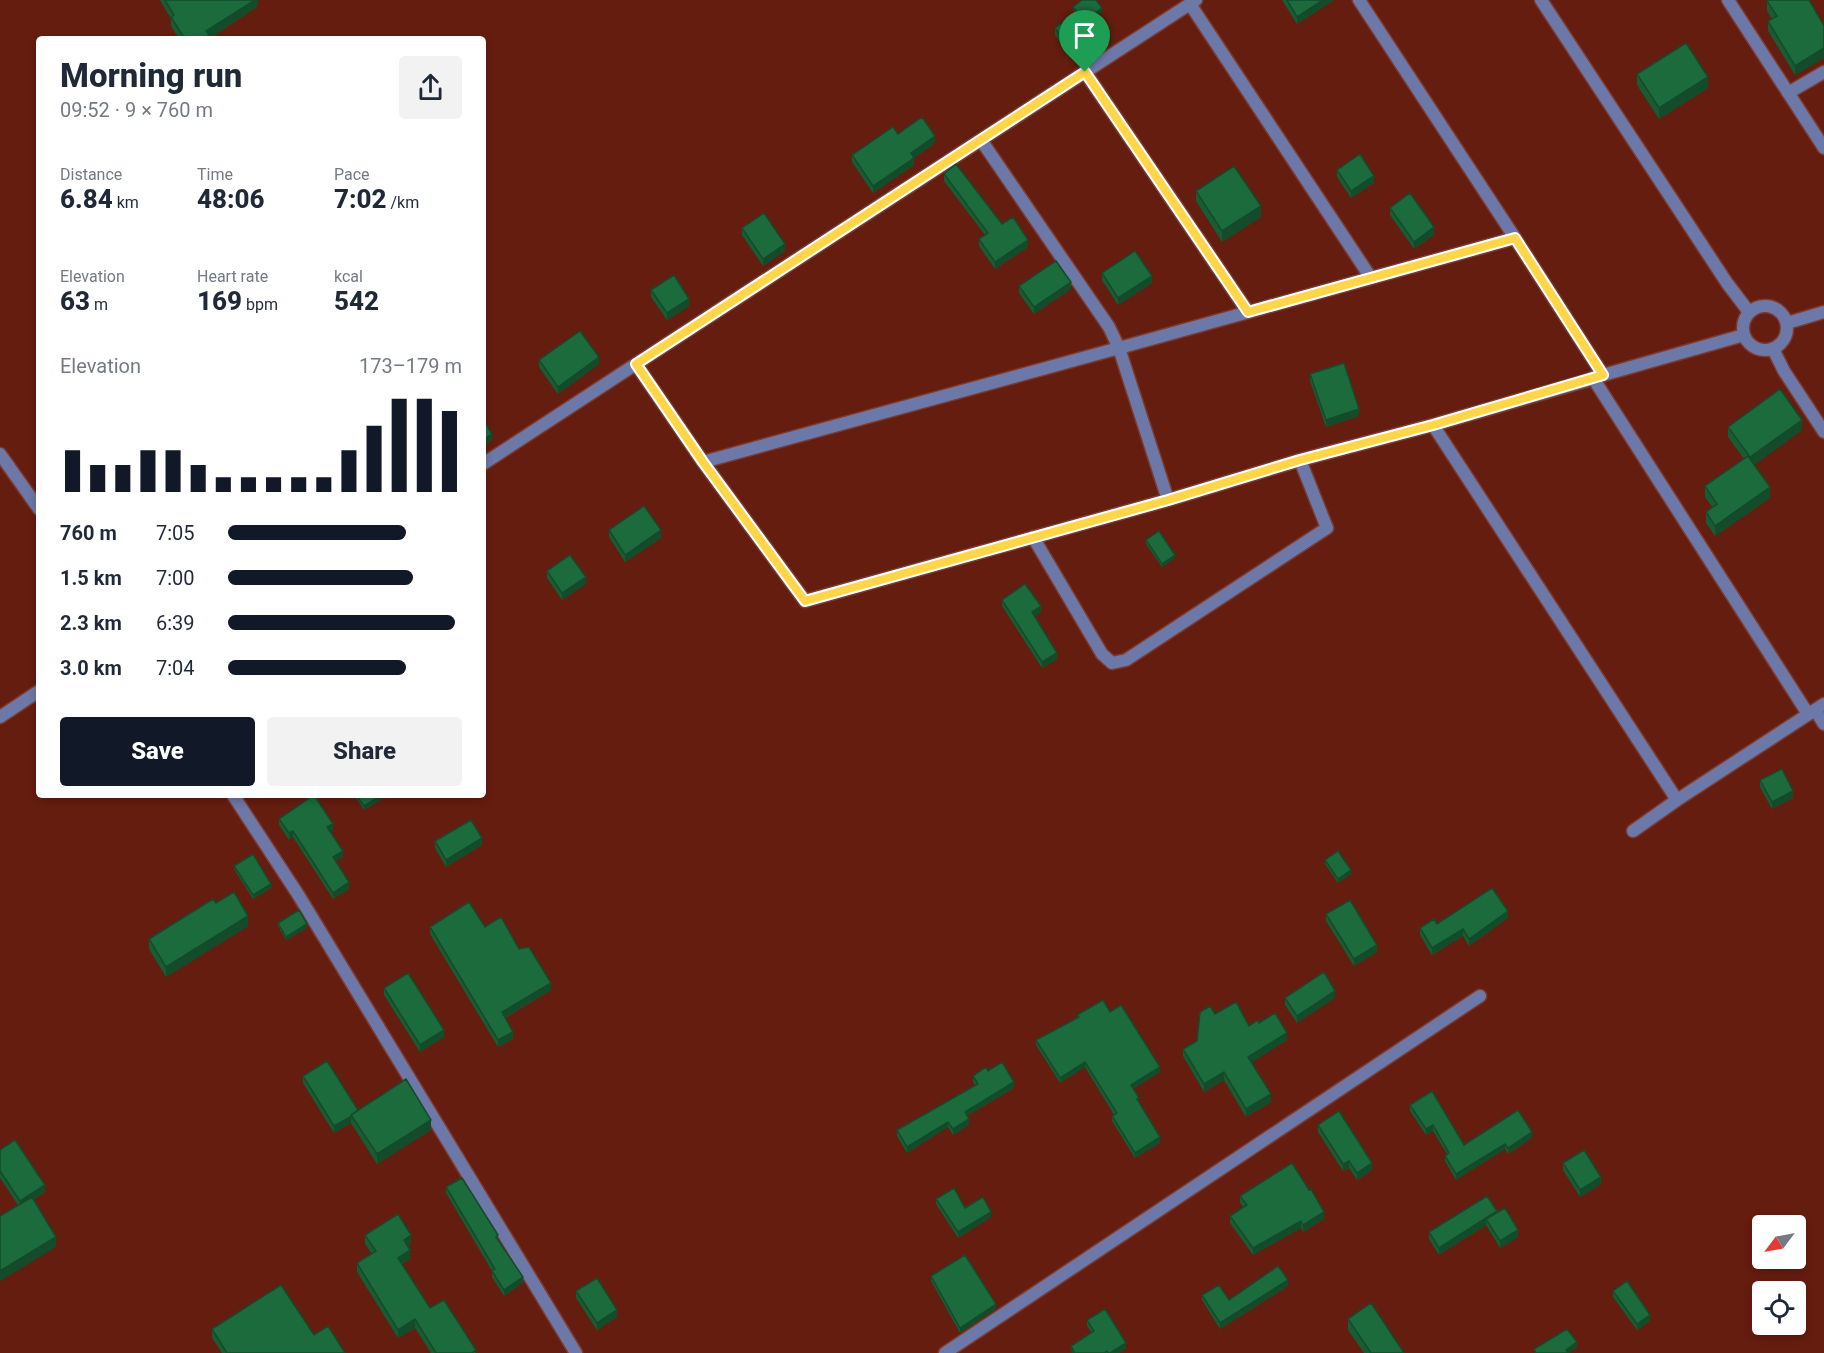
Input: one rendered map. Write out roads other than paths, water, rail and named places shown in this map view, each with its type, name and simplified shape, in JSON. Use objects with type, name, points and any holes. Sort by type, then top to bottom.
[{"type":"street","points":[[1359,0],[1515,238],[1598,377],[1824,724]]},
{"type":"street","points":[[1541,0],[1749,312]]},
{"type":"street","points":[[1728,0],[1824,148]]},
{"type":"street","points":[[486,462],[1193,2],[1371,278]]},
{"type":"street","points":[[1085,72],[1248,312]]},
{"type":"street","points":[[1788,93],[1824,72]]},
{"type":"street","points":[[981,140],[1109,327],[1119,348],[1168,500]]},
{"type":"street","points":[[703,462],[1515,238]]},
{"type":"street","points":[[1759,306],[1772,306],[1781,312],[1787,323],[1787,334],[1781,343],[1773,349],[1761,350],[1751,345],[1744,335],[1744,319],[1749,312],[1759,306]]},
{"type":"street","points":[[1787,323],[1824,312]]},
{"type":"street","points":[[636,364],[703,462],[805,601],[1168,500],[1300,460],[1433,425],[1744,335]]},
{"type":"street","points":[[1773,349],[1784,371],[1824,432]]},
{"type":"street","points":[[1433,425],[1677,800]]},
{"type":"street","points":[[0,454],[36,505]]},
{"type":"street","points":[[1033,537],[1102,654],[1112,663],[1126,660],[1327,528],[1300,460]]},
{"type":"street","points":[[0,717],[36,694]]},
{"type":"street","points":[[1633,831],[1816,709]]},
{"type":"street","points":[[235,798],[299,896],[576,1353]]},
{"type":"street","points":[[945,1353],[1480,996]]}]
